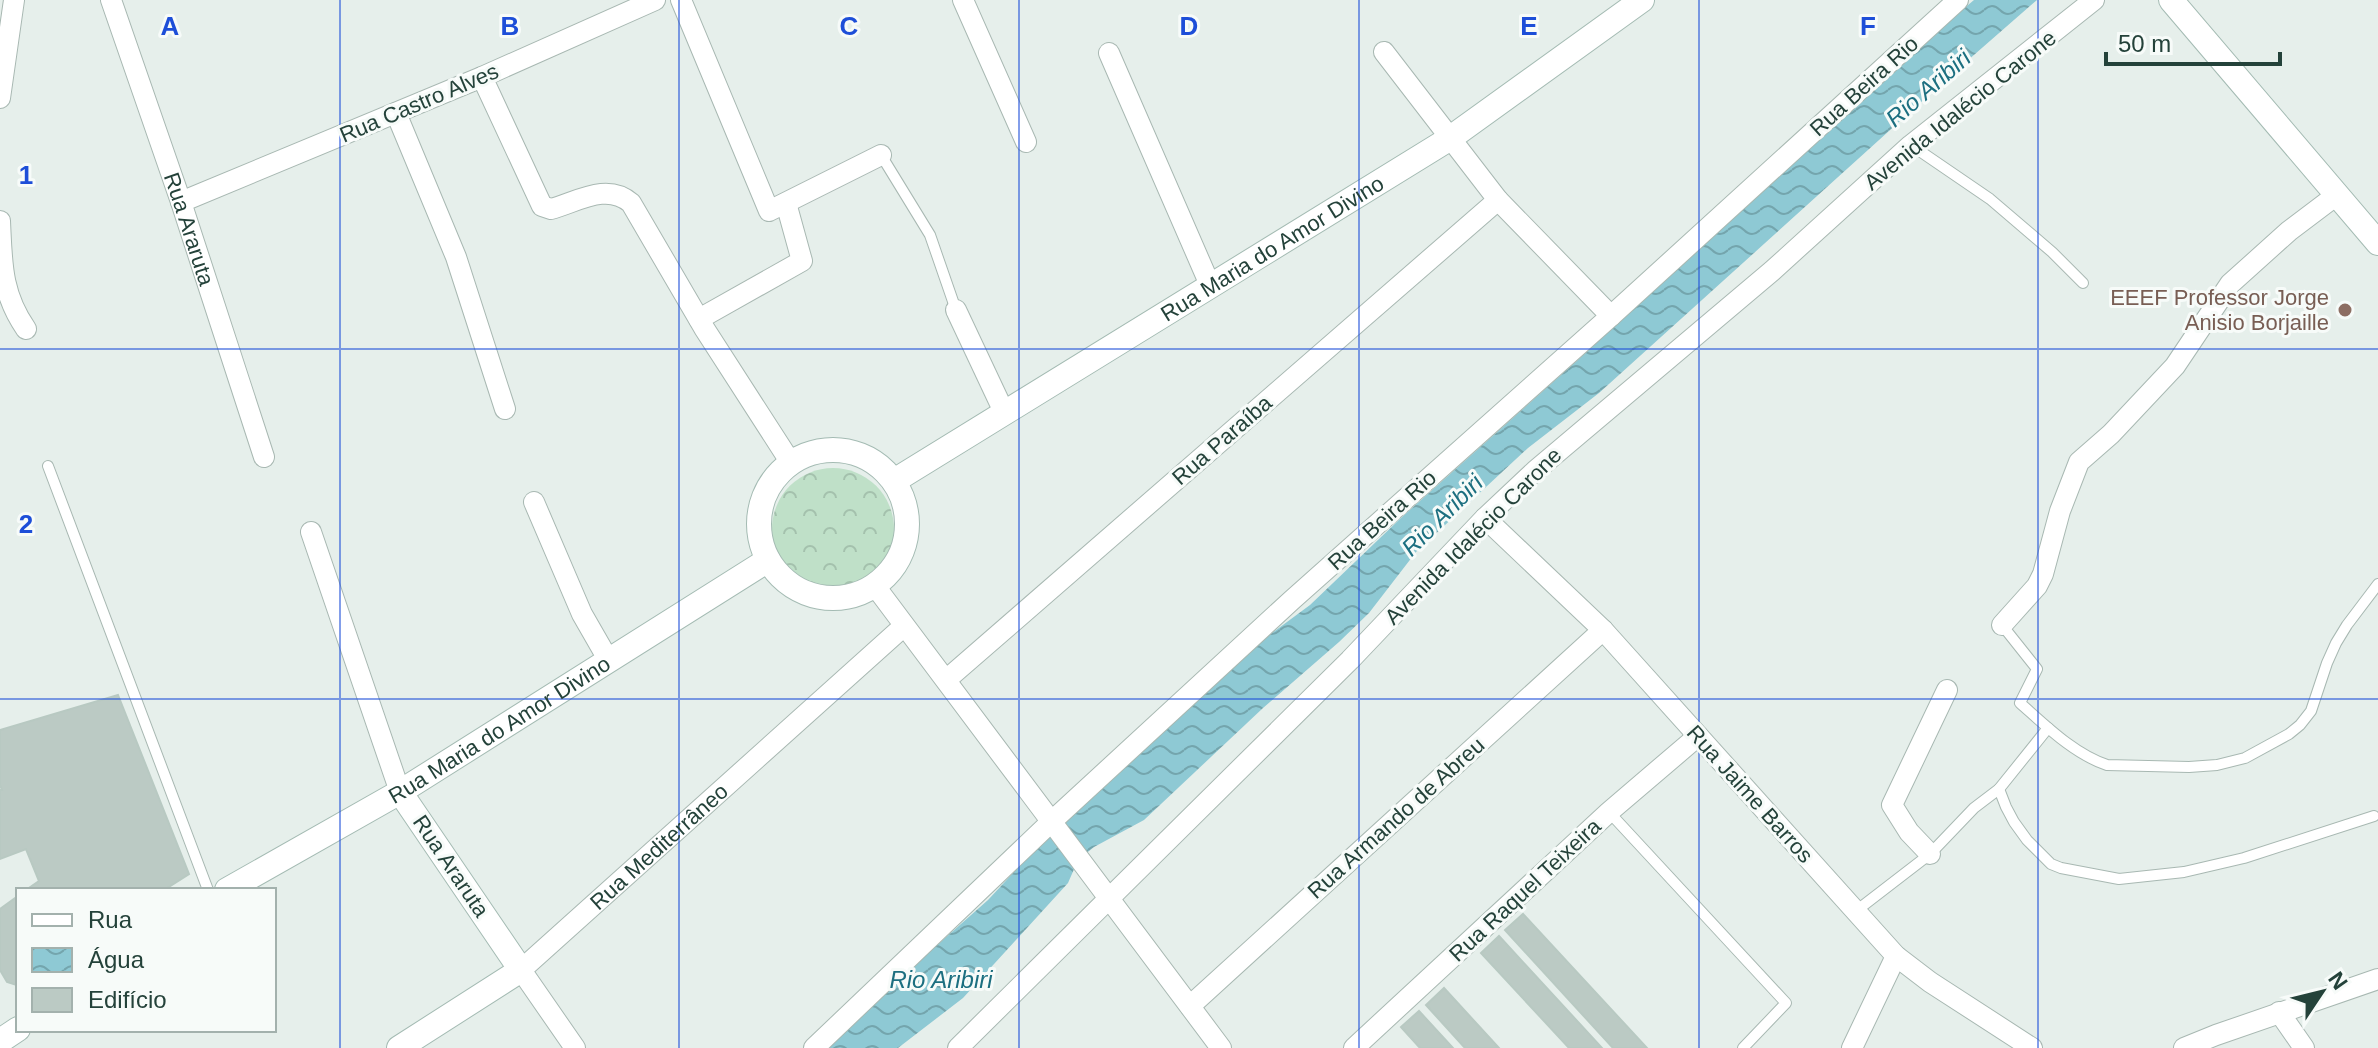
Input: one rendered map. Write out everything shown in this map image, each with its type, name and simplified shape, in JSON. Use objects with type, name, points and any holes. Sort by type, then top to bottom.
[{"type":"street","points":[[0,98],[14,0]]},
{"type":"street","name":"Rua Castro Alves","points":[[181,202],[482,77],[655,0]]},
{"type":"street","points":[[681,0],[769,211],[881,155]]},
{"type":"street","points":[[963,0],[1026,142]]},
{"type":"street","name":"Rua Maria do Amor Divino","points":[[894,481],[1449,139],[1642,0]]},
{"type":"street","name":"Rua Beira Rio","points":[[814,1048],[1292,600],[1611,316],[1958,0]]},
{"type":"street","name":"Avenida Idalécio Carone","points":[[958,1048],[1350,660],[1485,518],[1544,463],[1772,271],[1911,145],[2094,0]]},
{"type":"street","points":[[2171,0],[2378,243]]},
{"type":"street","name":"Rua Araruta","points":[[114,1],[264,457]]},
{"type":"street","points":[[1384,52],[1498,200],[1611,316]]},
{"type":"street","points":[[1109,53],[1210,285]]},
{"type":"street","points":[[482,77],[542,206],[551,209],[602,193],[619,195],[631,203],[699,319],[791,463]]},
{"type":"street","points":[[396,113],[456,257],[505,409]]},
{"type":"street","points":[[2002,625],[2037,586],[2043,574],[2060,511],[2079,462],[2111,434],[2175,366],[2230,284],[2289,231],[2338,194]]},
{"type":"street","name":"Rua Paraíba","points":[[946,680],[1498,200]]},
{"type":"street","points":[[699,319],[802,261],[786,203]]},
{"type":"street","points":[[0,221],[4,281],[13,307],[26,329]]},
{"type":"street","points":[[956,310],[1004,412]]},
{"type":"street","points":[[846,451],[873,461],[894,481],[906,508],[906,538],[896,565],[875,586],[850,597],[809,595],[785,581],[768,560],[760,534],[761,507],[772,482],[791,463],[817,452],[846,451]]},
{"type":"street","points":[[534,502],[582,614],[609,661]]},
{"type":"street","name":"Rua Jaime Barros","points":[[1485,518],[1603,630],[1896,956],[1930,982],[2032,1048]]},
{"type":"street","name":"Rua Araruta","points":[[311,532],[400,792],[575,1048]]},
{"type":"street","name":"Rua Maria do Amor Divino","points":[[231,888],[400,792],[768,560]]},
{"type":"street","points":[[875,586],[1221,1048]]},
{"type":"street","name":"Rua Mediterrâneo","points":[[399,1048],[521,970],[904,626]]},
{"type":"street","name":"Rua Armando de Abreu","points":[[1190,1006],[1603,630]]},
{"type":"street","points":[[1930,854],[1909,832],[1892,805],[1947,690]]},
{"type":"street","name":"Rua Raquel Teixeira","points":[[1354,1048],[1609,812],[1698,736]]},
{"type":"street","points":[[1852,1048],[1896,956]]},
{"type":"street","points":[[2184,1048],[2378,979]]},
{"type":"street","points":[[2279,1012],[2304,1048]]},
{"type":"lane","points":[[1911,145],[1990,199],[2083,283]]},
{"type":"lane","points":[[881,155],[930,235],[956,310]]},
{"type":"lane","points":[[48,466],[207,888]]},
{"type":"lane","points":[[2002,625],[2037,669],[2020,703],[2093,761],[2107,765],[2204,767],[2245,758],[2300,725],[2311,711],[2336,643],[2378,584]]},
{"type":"lane","points":[[1856,911],[1930,854],[1974,808],[1999,789],[2048,728]]},
{"type":"lane","points":[[1999,789],[2014,822],[2051,864],[2119,879],[2184,872],[2244,858],[2374,816]]},
{"type":"lane","points":[[1609,812],[1786,1003],[1743,1048]]},
{"type":"green space","points":[[833,468],[856,473],[876,486],[889,506],[894,529],[889,552],[876,572],[856,585],[833,590],[810,585],[790,572],[777,552],[772,529],[777,506],[790,486],[810,473]]},
{"type":"water","name":"Rio Aribiri","points":[[1974,0],[2037,0],[1599,393],[1528,448],[1416,552],[1369,613],[1144,820],[1094,847],[1078,860],[1068,883],[963,998],[898,1048],[821,1048],[988,900],[1054,829],[1098,793],[1246,652],[1310,605],[1402,517],[1580,358],[1913,51]]},
{"type":"building","points":[[118,695],[189,874],[167,888],[29,888],[39,881],[26,849],[0,859],[0,730]]},
{"type":"building","points":[[16,897],[16,985],[7,982],[0,970],[0,909]]},
{"type":"building","points":[[1523,914],[1647,1048],[1613,1048],[1505,930]]},
{"type":"building","points":[[1499,936],[1602,1048],[1569,1048],[1481,953]]},
{"type":"building","points":[[1444,988],[1499,1048],[1465,1048],[1426,1005]]},
{"type":"building","points":[[1419,1011],[1453,1048],[1420,1048],[1401,1027]]},
{"type":"place","name":"EEEF Professor Jorge Anisio Borjaille","points":[[2345,310]]}]
